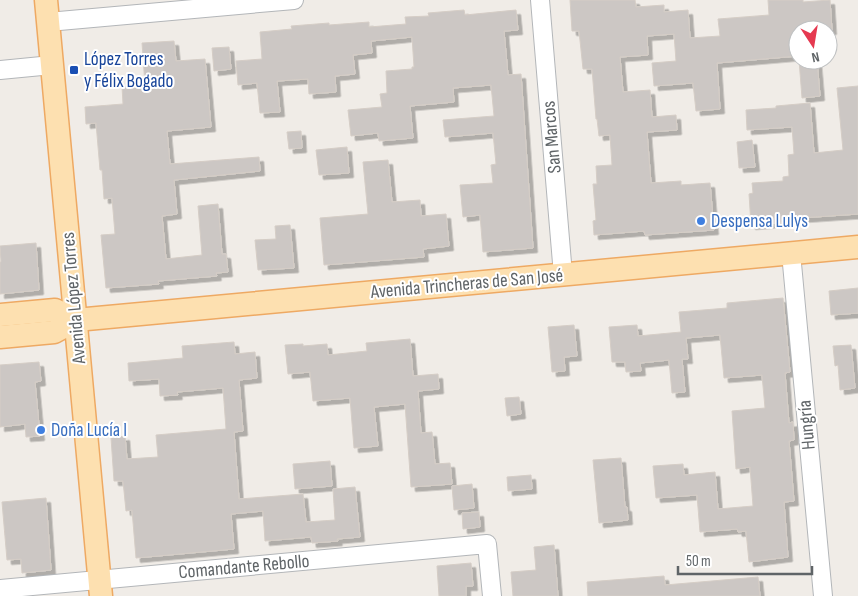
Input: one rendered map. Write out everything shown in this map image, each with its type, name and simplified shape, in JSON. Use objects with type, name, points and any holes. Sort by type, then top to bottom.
[{"type":"main road","name":"Avenida López Torres","points":[[47,11],[100,588]]},
{"type":"main road","name":"Avenida Trincheras de San José","points":[[76,320],[858,247]]},
{"type":"main road","points":[[0,315],[55,310],[76,320]]},
{"type":"main road","points":[[0,337],[54,332],[76,320]]},
{"type":"street","points":[[47,11],[294,0]]},
{"type":"street","name":"San Marcos","points":[[540,0],[564,274]]},
{"type":"street","points":[[0,70],[52,65]]},
{"type":"street","name":"Hungría","points":[[791,253],[823,596]]},
{"type":"street","name":"Comandante Rebollo","points":[[0,589],[100,588],[487,544],[492,596]]},
{"type":"building","points":[[570,0],[635,0],[636,7],[664,5],[664,12],[688,10],[690,38],[720,36],[718,19],[769,15],[768,0],[803,0],[803,2],[830,0],[831,20],[788,20],[788,57],[717,63],[720,109],[696,111],[693,83],[654,86],[652,63],[676,61],[674,34],[647,36],[648,55],[620,57],[623,92],[650,90],[652,117],[676,115],[677,130],[647,132],[651,183],[681,181],[681,185],[710,183],[714,230],[645,235],[644,231],[594,235],[593,221],[596,220],[593,184],[597,184],[596,166],[612,165],[610,135],[599,136],[592,69],[583,69],[579,31],[572,31]]},
{"type":"building","points":[[464,10],[465,15],[516,10],[518,30],[504,31],[508,75],[521,74],[533,248],[483,252],[480,215],[463,217],[460,185],[493,183],[491,165],[496,164],[493,133],[445,137],[443,120],[494,116],[491,85],[453,88],[454,102],[410,106],[413,138],[379,141],[378,133],[351,136],[348,110],[382,107],[380,94],[387,93],[386,71],[412,69],[414,67],[412,37],[371,41],[372,53],[353,55],[355,74],[335,76],[336,92],[309,94],[308,79],[277,81],[280,112],[260,113],[257,83],[238,85],[236,61],[262,59],[260,32],[292,29],[291,26],[329,23],[329,25],[369,22],[369,27],[406,24],[405,17],[429,16],[428,13]]},
{"type":"building","points":[[174,41],[176,61],[205,59],[211,127],[167,131],[170,164],[259,157],[260,171],[174,180],[177,214],[162,216],[166,259],[202,255],[198,206],[218,204],[222,254],[226,254],[228,272],[216,273],[217,276],[158,281],[159,284],[106,288],[101,235],[115,234],[112,198],[104,199],[96,123],[86,124],[85,107],[123,104],[122,87],[145,85],[142,43]]},
{"type":"building","points":[[229,47],[231,69],[214,71],[212,48]]},
{"type":"building","points":[[800,70],[818,70],[820,96],[802,98]]},
{"type":"building","points":[[858,86],[858,214],[800,218],[800,221],[751,225],[749,194],[753,193],[752,183],[783,181],[783,177],[789,176],[788,155],[794,154],[792,127],[747,130],[746,110],[810,103],[814,153],[843,150],[837,88]]},
{"type":"building","points":[[301,131],[302,148],[289,149],[287,132]]},
{"type":"building","points":[[752,140],[755,167],[739,168],[737,142]]},
{"type":"building","points":[[347,147],[349,173],[319,175],[316,150]]},
{"type":"building","points":[[388,160],[392,202],[420,200],[421,216],[446,214],[449,246],[423,249],[424,257],[324,265],[320,218],[368,214],[363,162]]},
{"type":"building","points":[[290,225],[294,268],[258,270],[255,240],[276,239],[275,226]]},
{"type":"building","points":[[36,243],[39,290],[0,294],[0,246]]},
{"type":"building","points":[[858,288],[858,313],[831,315],[829,291]]},
{"type":"building","points":[[783,298],[790,372],[785,373],[789,423],[793,422],[794,440],[789,441],[794,501],[784,502],[788,557],[749,562],[746,531],[738,532],[737,529],[700,532],[697,495],[656,498],[653,466],[683,464],[684,475],[715,472],[718,509],[753,506],[750,467],[736,469],[732,411],[765,408],[762,375],[724,378],[720,335],[686,338],[688,359],[682,359],[685,392],[672,393],[669,360],[640,363],[641,371],[626,372],[625,362],[612,362],[609,327],[637,325],[638,336],[681,332],[679,312],[727,308],[727,303]]},
{"type":"building","points":[[574,325],[577,356],[564,357],[565,371],[552,372],[548,327]]},
{"type":"building","points":[[410,339],[413,376],[438,374],[439,389],[418,391],[421,433],[432,432],[435,464],[450,463],[452,484],[411,487],[405,404],[374,407],[378,446],[354,448],[350,398],[313,401],[310,372],[288,374],[285,345],[327,344],[328,355],[367,351],[366,343]]},
{"type":"building","points":[[234,342],[235,354],[255,352],[257,378],[239,380],[243,431],[234,432],[239,499],[303,494],[306,522],[335,520],[333,489],[355,487],[360,537],[312,543],[311,537],[265,541],[263,511],[231,514],[234,549],[136,558],[132,510],[126,511],[123,481],[114,481],[111,438],[125,436],[127,459],[158,457],[156,435],[226,429],[223,388],[177,392],[178,395],[160,396],[159,379],[129,381],[128,363],[183,358],[182,346]]},
{"type":"building","points":[[851,345],[855,388],[840,390],[838,365],[835,366],[833,346]]},
{"type":"building","points":[[39,362],[41,381],[35,382],[40,436],[26,437],[25,424],[0,427],[0,365]]},
{"type":"building","points":[[519,397],[521,414],[507,416],[505,398]]},
{"type":"building","points":[[621,458],[625,507],[627,507],[628,520],[599,523],[593,460]]},
{"type":"building","points":[[330,461],[332,486],[295,489],[293,464]]},
{"type":"building","points":[[531,475],[532,489],[508,491],[507,477]]},
{"type":"building","points":[[472,484],[474,508],[454,510],[452,486]]},
{"type":"building","points":[[46,498],[51,570],[22,573],[21,559],[7,560],[2,502]]},
{"type":"building","points":[[479,512],[480,527],[463,529],[462,513]]},
{"type":"building","points":[[554,545],[558,596],[513,596],[511,572],[536,570],[534,547]]},
{"type":"building","points":[[471,563],[473,586],[466,586],[466,596],[439,596],[437,566]]},
{"type":"building","points":[[664,576],[665,585],[758,577],[760,596],[588,596],[587,582]]},
{"type":"place","name":"López Torres y Félix Bogado","points":[[74,70]]},
{"type":"place","name":"Despensa Lulys","points":[[701,221]]},
{"type":"place","name":"Doña Lucía I","points":[[41,430]]}]
